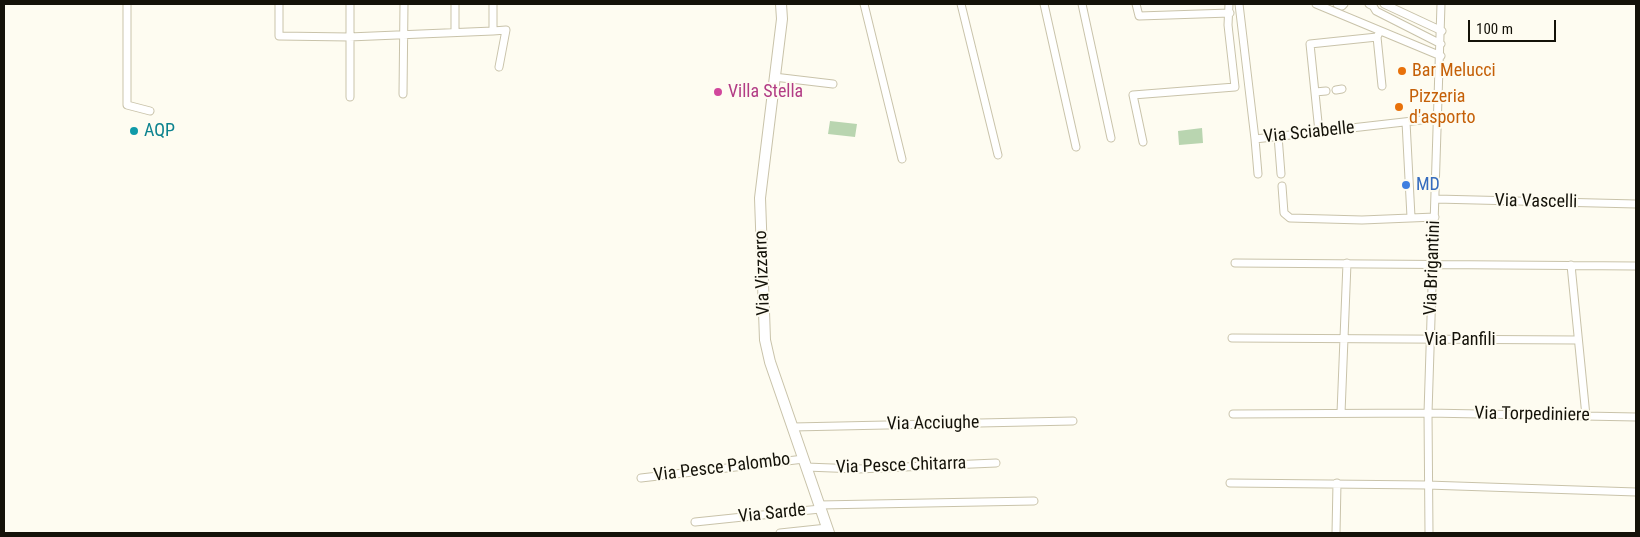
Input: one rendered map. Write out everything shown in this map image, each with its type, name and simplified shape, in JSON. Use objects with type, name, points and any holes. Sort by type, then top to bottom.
[{"type":"street","points":[[127,4],[127,106],[150,111]]},
{"type":"street","points":[[279,4],[279,36],[349,37],[506,30],[499,67]]},
{"type":"street","points":[[350,4],[350,97]]},
{"type":"street","points":[[403,94],[404,4]]},
{"type":"street","points":[[455,4],[455,32]]},
{"type":"street","points":[[492,4],[493,31]]},
{"type":"street","name":"Via Vizzarro","points":[[781,4],[782,19],[760,198],[765,340],[766,350],[828,531]]},
{"type":"street","points":[[864,4],[902,158]]},
{"type":"street","points":[[961,4],[998,154]]},
{"type":"street","points":[[1044,4],[1076,147]]},
{"type":"street","points":[[1082,4],[1110,138]]},
{"type":"street","points":[[1136,4],[1139,16],[1230,13]]},
{"type":"street","points":[[1143,142],[1133,95],[1235,87],[1228,25],[1229,4]]},
{"type":"street","name":"Via Sciabelle","points":[[1239,4],[1255,138],[1439,118]]},
{"type":"street","points":[[1316,4],[1378,34],[1441,56]]},
{"type":"street","points":[[1337,4],[1342,6],[1344,4]]},
{"type":"street","points":[[1368,4],[1373,6],[1376,11],[1441,44]]},
{"type":"street","points":[[1384,4],[1442,31]]},
{"type":"street","name":"Via Brigantini","points":[[1429,533],[1427,485],[1428,413],[1442,31],[1441,4]]},
{"type":"street","points":[[1378,34],[1382,86]]},
{"type":"street","points":[[1319,132],[1310,44],[1378,34]]},
{"type":"street","points":[[774,77],[833,84]]},
{"type":"street","points":[[1315,92],[1326,91]]},
{"type":"street","points":[[1406,122],[1411,217]]},
{"type":"street","points":[[1278,136],[1282,174]]},
{"type":"street","points":[[1255,138],[1258,174]]},
{"type":"street","points":[[1282,186],[1284,212],[1290,218],[1362,220],[1411,217],[1435,218]]},
{"type":"street","name":"Via Vascelli","points":[[1436,199],[1636,204]]},
{"type":"street","points":[[1235,263],[1636,266]]},
{"type":"street","points":[[1341,413],[1347,263]]},
{"type":"street","points":[[1571,265],[1586,416]]},
{"type":"street","name":"Via Panfili","points":[[1232,338],[1577,340]]},
{"type":"street","name":"Via Torpediniere","points":[[1233,414],[1428,413],[1636,417]]},
{"type":"street","name":"Via Acciughe","points":[[793,427],[1073,421]]},
{"type":"street","name":"Via Pesce Chitarra","points":[[805,463],[858,468],[996,463]]},
{"type":"street","name":"Via Pesce Palombo","points":[[641,478],[805,463]]},
{"type":"street","points":[[1230,483],[1338,483],[1636,492]]},
{"type":"street","points":[[1336,533],[1338,483]]},
{"type":"street","name":"Via Sarde","points":[[695,522],[820,507],[1034,501]]},
{"type":"street","points":[[780,533],[828,531]]},
{"type":"green space","points":[[830,121],[857,124],[855,137],[828,134]]},
{"type":"green space","points":[[1202,128],[1203,143],[1179,145],[1178,131]]},
{"type":"place","name":"Bar Melucci","points":[[1402,71]]},
{"type":"place","name":"Villa Stella","points":[[718,92]]},
{"type":"place","name":"Pizzeria d'asporto","points":[[1399,107]]},
{"type":"place","name":"AQP","points":[[134,131]]},
{"type":"place","name":"MD","points":[[1406,185]]}]
